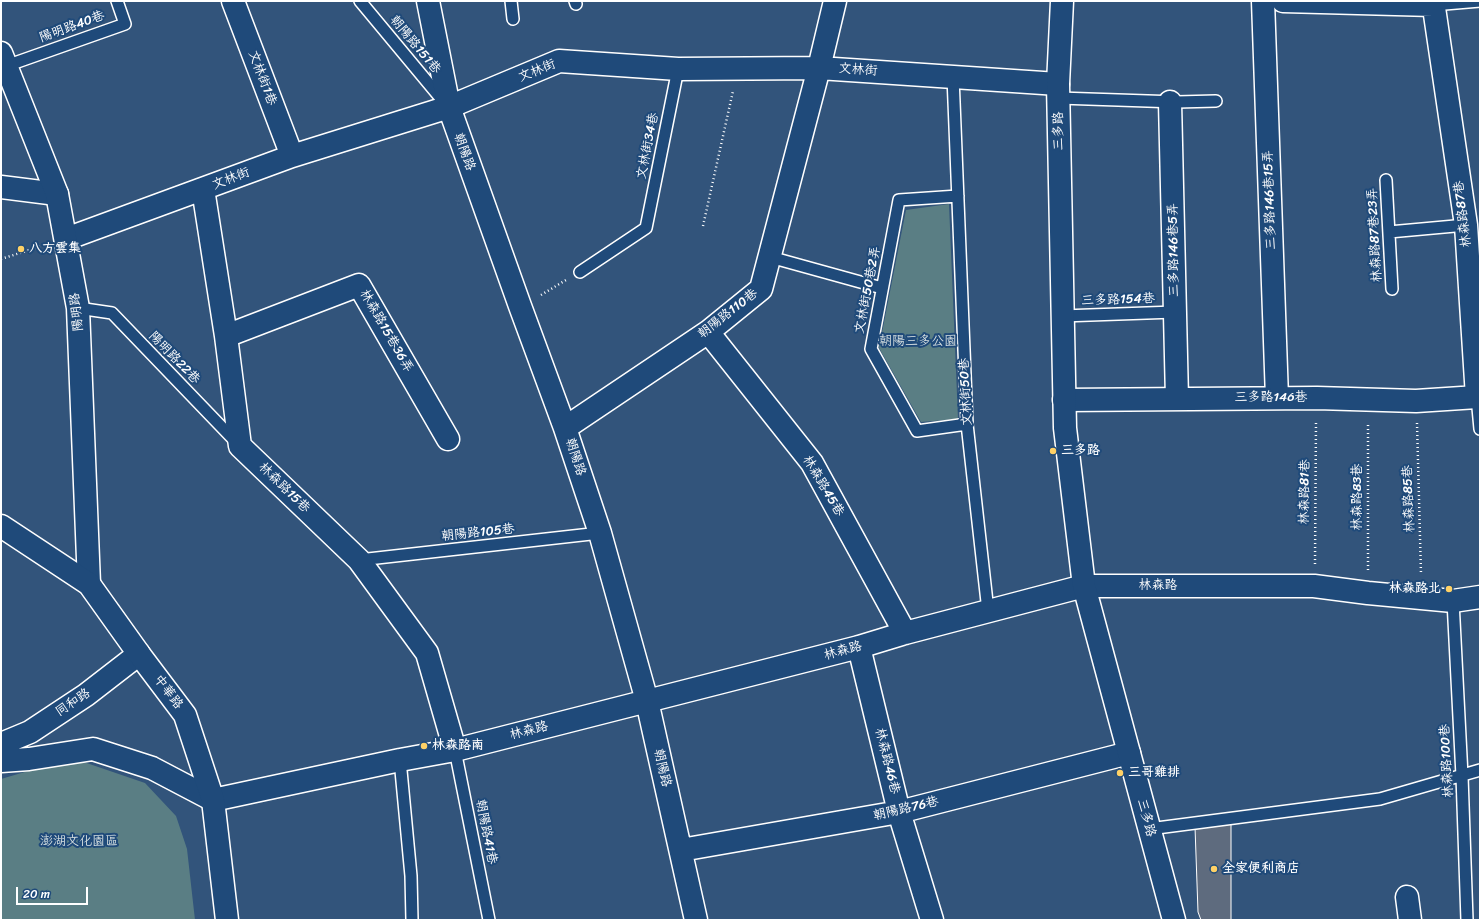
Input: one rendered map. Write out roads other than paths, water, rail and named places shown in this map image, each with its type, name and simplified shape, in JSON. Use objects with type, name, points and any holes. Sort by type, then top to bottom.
[{"type":"street","name":"文林街1巷","points":[[233,1],[292,156]]},
{"type":"street","name":"朝陽路","points":[[428,1],[448,108],[565,428],[600,533],[648,701],[696,920]]},
{"type":"street","points":[[819,68],[835,1]]},
{"type":"street","name":"三多路","points":[[1062,1],[1058,91],[1065,428],[1084,586],[1174,920]]},
{"type":"street","name":"三多路146巷15弄","points":[[1263,1],[1277,398]]},
{"type":"street","points":[[1283,1],[1433,3]]},
{"type":"street","name":"林森路87巷","points":[[1433,3],[1466,225],[1478,385]]},
{"type":"street","name":"陽明路","points":[[4,59],[57,194],[78,308],[89,584]]},
{"type":"street","name":"文林街","points":[[66,239],[292,156],[448,108],[559,61],[678,68],[819,68],[953,77],[1058,91]]},
{"type":"street","name":"朝陽路110巷","points":[[565,428],[708,332],[761,289],[819,68]]},
{"type":"street","name":"三多路146巷5弄","points":[[1170,102],[1177,399]]},
{"type":"street","points":[[1,187],[57,194]]},
{"type":"street","points":[[203,189],[226,336],[240,446]]},
{"type":"street","name":"林森路15巷36弄","points":[[226,336],[359,285],[448,439]]},
{"type":"street","name":"林森路45巷","points":[[708,332],[812,463],[905,633]]},
{"type":"street","name":"三多路146巷","points":[[1064,400],[1316,398],[1416,401],[1478,385]]},
{"type":"street","name":"林森路15巷","points":[[240,446],[359,560],[427,652],[455,750]]},
{"type":"street","name":"中華路","points":[[1,526],[89,584],[185,715],[214,800],[227,920]]},
{"type":"street","name":"林森路","points":[[214,800],[400,760],[455,750],[859,647],[905,633],[1084,586],[1314,586],[1422,598],[1453,600],[1480,597]]},
{"type":"street","name":"林森路46巷","points":[[859,647],[899,812],[932,920]]},
{"type":"street","name":"同和路","points":[[1,744],[30,732],[86,695],[139,654]]},
{"type":"street","points":[[1,761],[29,759],[93,748],[152,768],[214,800]]},
{"type":"street","name":"朝陽路76巷","points":[[681,850],[899,812],[1128,753]]},
{"type":"street","points":[[1407,897],[1410,920]]},
{"type":"lane","name":"陽明路40巷","points":[[4,59],[125,24],[117,1]]},
{"type":"lane","name":"朝陽路151巷","points":[[360,1],[448,108]]},
{"type":"lane","points":[[511,1],[513,19]]},
{"type":"lane","points":[[1433,3],[1480,1]]},
{"type":"lane","name":"文林街34巷","points":[[580,272],[646,228],[678,68]]},
{"type":"lane","name":"文林街50巷","points":[[953,77],[967,424],[988,611]]},
{"type":"lane","points":[[1058,91],[1170,102],[1216,102]]},
{"type":"lane","name":"林森路87巷23弄","points":[[1386,180],[1392,289]]},
{"type":"lane","name":"文林街50巷2弄","points":[[958,196],[899,200],[871,348],[917,431],[967,424]]},
{"type":"lane","points":[[1389,232],[1466,225]]},
{"type":"lane","points":[[770,257],[882,288]]},
{"type":"lane","name":"陽明路22巷","points":[[78,308],[112,313],[240,446]]},
{"type":"lane","name":"三多路154巷","points":[[1062,316],[1175,312]]},
{"type":"lane","name":"林森路87巷","points":[[1478,385],[1480,429]]},
{"type":"lane","name":"朝陽路105巷","points":[[359,560],[600,533]]},
{"type":"lane","name":"林森路100巷","points":[[1453,600],[1468,920]]},
{"type":"lane","name":"朝陽路41巷","points":[[455,750],[489,920]]},
{"type":"lane","points":[[400,760],[411,876],[412,920]]},
{"type":"lane","points":[[1149,829],[1380,799],[1480,770]]},
{"type":"place","name":"八方雲集","points":[[21,249]]},
{"type":"place","name":"三多路","points":[[1053,451]]},
{"type":"place","name":"林森路北","points":[[1449,589]]},
{"type":"place","name":"林森路南","points":[[424,746]]},
{"type":"place","name":"三哥雞排","points":[[1120,773]]},
{"type":"place","name":"全家便利商店","points":[[1214,869]]},
{"type":"park label","name":"朝陽三多公園","points":[[918,342]]},
{"type":"park label","name":"澎湖文化園區","points":[[79,842]]}]
